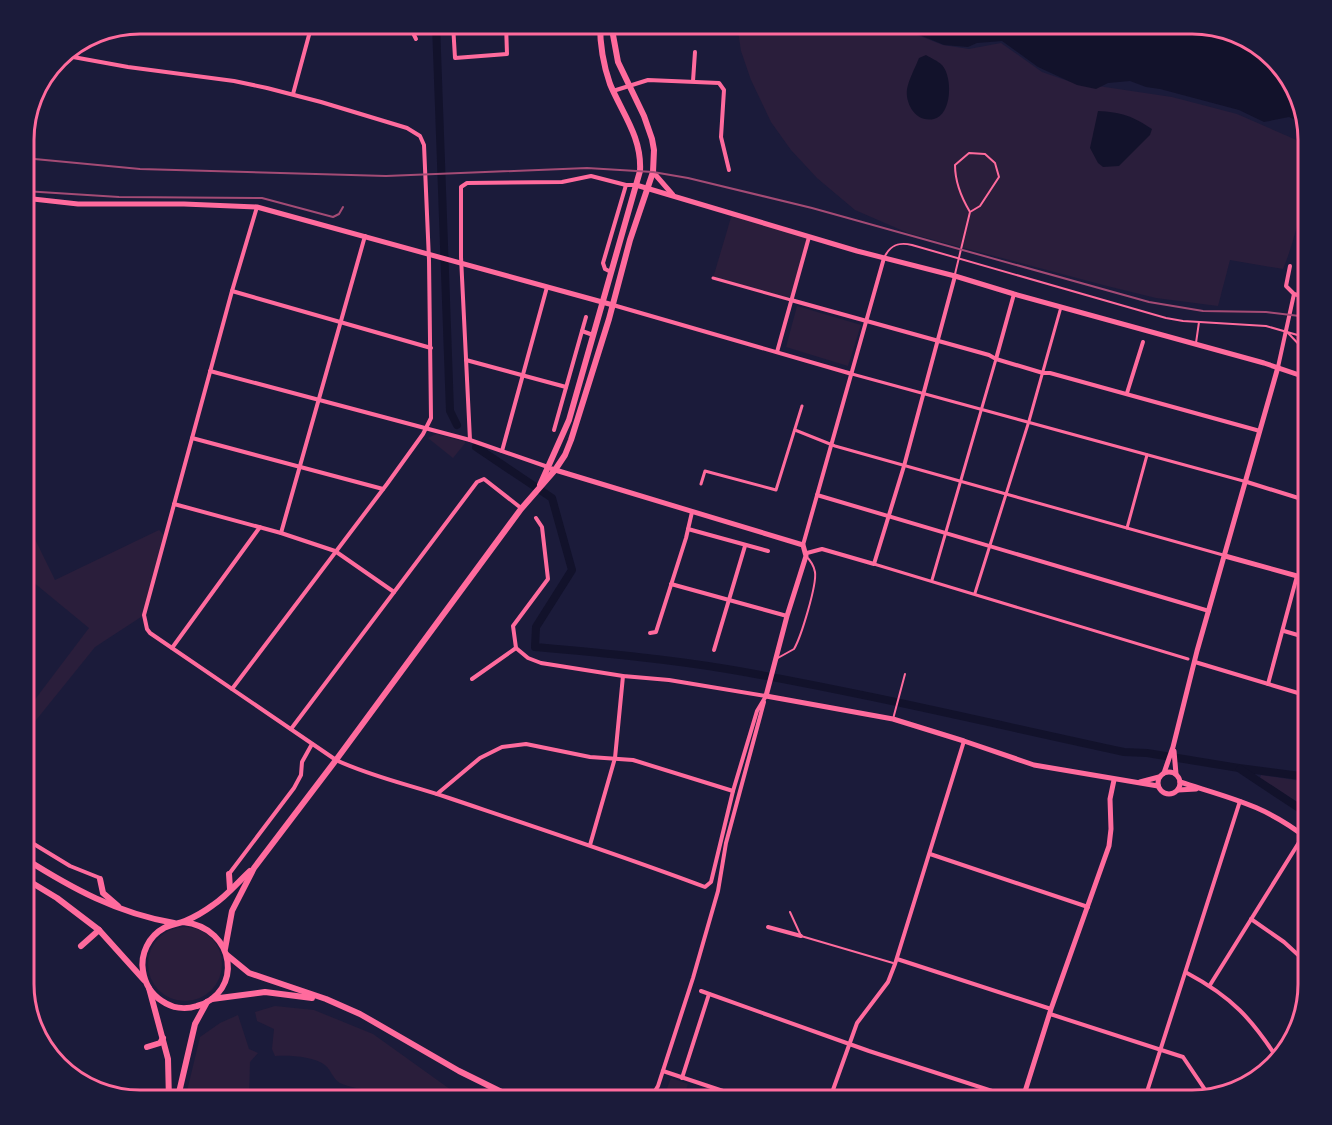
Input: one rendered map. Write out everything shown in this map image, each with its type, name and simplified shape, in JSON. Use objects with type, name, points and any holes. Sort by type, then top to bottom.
[{"type":"main road","points":[[540,485],[569,420],[640,165],[639,147],[633,129],[613,91],[603,58],[601,34]]},
{"type":"main road","points":[[180,1090],[195,1024],[226,979],[228,967],[226,952],[232,911],[254,868],[521,509],[565,455],[652,172],[654,150],[649,128],[618,62],[612,34]]},
{"type":"main road","points":[[35,865],[101,902],[129,913],[175,924]]},
{"type":"main road","points":[[145,981],[142,969],[143,957],[154,936],[163,928],[183,922],[216,904],[254,868]]},
{"type":"main road","points":[[229,874],[230,889]]},
{"type":"main road","points":[[100,879],[103,893],[110,901],[129,913]]},
{"type":"main road","points":[[35,885],[57,898],[99,930],[145,981],[149,988],[168,1059],[169,1090]]},
{"type":"main road","points":[[183,922],[208,929],[218,938],[226,952],[249,973],[326,999],[360,1014],[459,1071],[498,1090]]},
{"type":"main road","points":[[81,946],[99,930]]},
{"type":"main road","points":[[149,988],[165,1003],[186,1008],[210,1000],[265,992],[326,999]]},
{"type":"main road","points":[[147,1047],[160,1043],[163,1038]]},
{"type":"street","points":[[293,94],[309,34]]},
{"type":"street","points":[[414,34],[416,39]]},
{"type":"street","points":[[453,34],[454,58],[507,54],[506,34]]},
{"type":"street","points":[[693,81],[695,52]]},
{"type":"street","points":[[74,58],[234,81],[293,94],[407,128],[420,136],[424,145],[431,418],[427,428],[383,489],[232,689]]},
{"type":"street","points":[[613,91],[648,80],[719,83],[724,90],[721,143],[729,171]]},
{"type":"street","points":[[652,172],[674,197]]},
{"type":"street","points":[[470,440],[459,194],[461,187],[467,183],[562,182],[591,176],[626,185],[636,185],[884,258],[955,276],[1298,374]]},
{"type":"street","points":[[611,272],[605,269],[603,263],[626,185]]},
{"type":"street","points":[[35,199],[78,204],[257,207],[613,304],[852,374],[1029,421],[1298,498]]},
{"type":"street","points":[[257,207],[144,615],[147,629],[336,760],[367,773],[590,844],[705,887],[711,882],[733,791],[757,711],[766,696]]},
{"type":"street","points":[[281,533],[364,236]]},
{"type":"street","points":[[777,352],[809,236]]},
{"type":"street","points":[[656,1090],[718,891],[726,843],[774,660],[807,555],[803,545],[884,258]]},
{"type":"street","points":[[1288,266],[1286,286],[1298,295]]},
{"type":"street","points":[[874,564],[904,466],[955,276]]},
{"type":"street","points":[[713,278],[938,340],[1043,373],[1127,393],[1261,431]]},
{"type":"street","points":[[502,451],[548,286]]},
{"type":"street","points":[[232,291],[431,348]]},
{"type":"street","points":[[932,580],[1014,294]]},
{"type":"street","points":[[1178,790],[1180,782],[1171,764],[1173,747],[1209,611],[1261,431],[1294,294]]},
{"type":"street","points":[[975,593],[1029,421],[1061,307]]},
{"type":"street","points":[[554,430],[586,317]]},
{"type":"street","points":[[582,331],[593,335]]},
{"type":"street","points":[[1127,393],[1143,342]]},
{"type":"street","points":[[466,360],[566,387]]},
{"type":"street","points":[[210,371],[470,440],[555,470],[803,545]]},
{"type":"street","points":[[701,484],[705,471],[776,490],[802,406]]},
{"type":"street","points":[[795,430],[832,445],[904,466],[1298,576],[1269,684]]},
{"type":"street","points":[[192,438],[383,489]]},
{"type":"street","points":[[1127,528],[1147,455]]},
{"type":"street","points":[[291,729],[480,479],[484,478],[521,509]]},
{"type":"street","points":[[817,495],[1209,611]]},
{"type":"street","points":[[174,504],[281,533],[335,551],[394,592]]},
{"type":"street","points":[[650,633],[656,632],[692,511]]},
{"type":"street","points":[[536,518],[542,527],[548,579],[513,626],[516,648],[528,658],[541,663],[623,676],[669,680],[893,719],[1034,765],[1158,786]]},
{"type":"street","points":[[172,648],[260,527]]},
{"type":"street","points":[[688,529],[768,551]]},
{"type":"street","points":[[714,650],[745,546]]},
{"type":"street","points":[[807,555],[822,549],[932,580],[1188,659]]},
{"type":"street","points":[[671,584],[787,616]]},
{"type":"street","points":[[1284,631],[1298,635]]},
{"type":"street","points":[[472,679],[516,648]]},
{"type":"street","points":[[1195,662],[1298,693]]},
{"type":"street","points":[[590,844],[615,758],[623,676]]},
{"type":"street","points":[[833,1090],[857,1023],[888,982],[896,962],[964,741]]},
{"type":"street","points":[[229,874],[294,788],[301,775],[302,762],[312,744]]},
{"type":"street","points":[[437,794],[480,758],[502,747],[526,744],[590,757],[633,760],[733,791]]},
{"type":"street","points":[[1171,764],[1161,775],[1158,786],[1161,791],[1167,794],[1178,790],[1204,789]]},
{"type":"street","points":[[1139,783],[1172,772],[1176,774]]},
{"type":"street","points":[[1026,1090],[1111,840],[1110,799],[1114,780]]},
{"type":"street","points":[[1180,782],[1241,800],[1272,814],[1298,832]]},
{"type":"street","points":[[1148,1090],[1241,800]]},
{"type":"street","points":[[35,845],[70,866],[100,879]]},
{"type":"street","points":[[1210,986],[1251,919],[1298,850]]},
{"type":"street","points":[[930,855],[1088,907]]},
{"type":"street","points":[[1251,919],[1298,955]]},
{"type":"street","points":[[768,927],[801,936]]},
{"type":"street","points":[[896,962],[1183,1056],[1205,1090]]},
{"type":"street","points":[[1187,973],[1233,1002],[1250,1019],[1273,1052]]},
{"type":"street","points":[[701,991],[869,1051],[988,1090]]},
{"type":"street","points":[[682,1078],[709,994]]},
{"type":"street","points":[[663,1071],[719,1090]]},
{"type":"lane","points":[[955,276],[970,212],[960,197],[955,165],[969,153],[985,154],[995,163],[999,177],[980,206],[970,212]]},
{"type":"lane","points":[[884,258],[889,249],[903,243],[1166,318],[1254,325],[1298,335]]},
{"type":"lane","points":[[1195,345],[1199,322]]},
{"type":"lane","points":[[1286,331],[1298,344]]},
{"type":"lane","points":[[774,660],[794,649],[800,636],[815,581],[812,562],[807,555]]},
{"type":"lane","points":[[893,719],[904,674]]},
{"type":"lane","points":[[790,912],[801,936],[896,962]]},
{"type":"shaded area","points":[[738,34],[915,34],[943,45],[969,49],[1001,43],[1042,72],[1071,82],[1172,97],[1237,114],[1298,141],[1298,220],[1283,269],[1230,260],[1218,306],[1156,298],[908,233],[855,210],[817,178],[791,150],[771,122],[751,80],[741,51]]},
{"type":"shaded area","points":[[917,34],[1192,34],[1219,38],[1245,49],[1267,65],[1287,93],[1295,120],[1289,117],[1264,122],[1239,110],[1130,81],[1108,83],[1096,89],[1077,85],[1038,67],[1002,41],[977,43],[968,47],[944,45]]},
{"type":"shaded area","points":[[926,55],[942,65],[946,71],[949,86],[944,111],[934,119],[917,115],[910,106],[907,95],[909,81],[919,58]]},
{"type":"shaded area","points":[[1098,111],[1126,116],[1152,129],[1150,135],[1119,166],[1103,167],[1098,163],[1090,148]]},
{"type":"shaded area","points":[[732,214],[809,236],[791,300],[713,278]]},
{"type":"shaded area","points":[[797,306],[861,325],[848,366],[786,347]]},
{"type":"shaded area","points":[[436,434],[466,442],[453,458],[428,438]]},
{"type":"shaded area","points":[[159,530],[165,536],[144,615],[95,647],[35,721],[35,699],[89,628],[35,584],[35,539],[55,580]]},
{"type":"shaded area","points":[[1261,775],[1298,781],[1298,803],[1260,778]]},
{"type":"shaded area","points":[[185,927],[206,933],[216,943],[222,964],[216,985],[206,995],[185,1001],[164,995],[154,985],[148,964],[154,943],[164,933]]},
{"type":"shaded area","points":[[275,1006],[314,1010],[373,1034],[451,1090],[366,1090],[340,1083],[320,1062],[301,1057],[275,1056],[272,1049],[274,1029],[257,1021],[255,1012]]},
{"type":"shaded area","points":[[238,1015],[249,1049],[258,1053],[250,1062],[249,1090],[187,1090],[200,1037],[220,1023]]},
{"type":"shaded area","points":[[671,1078],[688,1084],[686,1090],[666,1090]]},
{"type":"waterway","points":[[436,34],[450,411],[457,425]]},
{"type":"waterway","points":[[476,447],[552,498],[572,570],[536,627],[535,647],[659,659],[733,670],[1124,752],[1147,753],[1298,776]]},
{"type":"waterway","points":[[1240,769],[1298,807]]},
{"type":"railway","points":[[35,159],[140,169],[386,176],[587,168],[653,172],[688,178],[812,208],[1149,302],[1203,311],[1266,312],[1298,316]]},
{"type":"railway","points":[[35,192],[119,197],[262,198],[333,217],[339,214],[343,207]]}]
